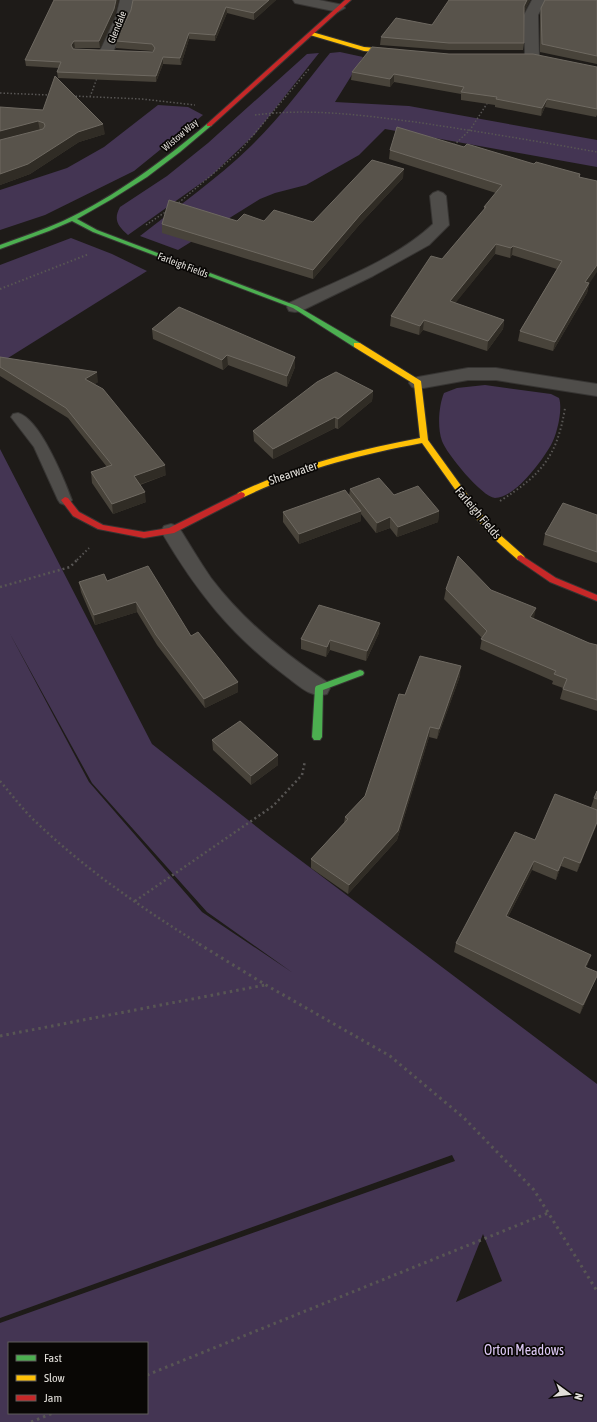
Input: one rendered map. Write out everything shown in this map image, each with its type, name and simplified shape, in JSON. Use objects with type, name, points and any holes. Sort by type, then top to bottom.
[{"type":"street","name":"Glendale","points":[[106,53],[123,16],[127,0]]},
{"type":"street","points":[[300,0],[343,4]]},
{"type":"street","points":[[532,56],[531,15],[539,0]]},
{"type":"street","name":"Wistow Way","points":[[0,247],[73,219],[137,181],[181,150],[312,34],[343,4]]},
{"type":"street","points":[[312,34],[364,49],[410,52]]},
{"type":"street","points":[[295,308],[367,273],[423,242],[441,225],[438,196]]},
{"type":"street","name":"Farleigh Fields","points":[[73,219],[95,231],[295,308],[418,383],[424,440],[458,491],[477,514],[495,535],[519,557],[553,580],[597,598]]},
{"type":"street","points":[[418,383],[468,374],[496,374],[597,390]]},
{"type":"street","name":"Shearwater","points":[[65,500],[76,514],[101,527],[144,535],[171,531],[264,483],[307,467],[357,452],[424,440]]},
{"type":"street","points":[[171,531],[204,583],[231,616],[280,660],[319,688]]},
{"type":"street","points":[[319,688],[360,673]]},
{"type":"street","points":[[317,737],[319,688]]},
{"type":"lane","points":[[18,417],[30,429],[48,456],[65,500]]},
{"type":"path","points":[[143,227],[171,208],[228,162],[274,113],[331,40]]},
{"type":"path","points":[[90,97],[106,53]]},
{"type":"path","points":[[0,93],[52,96]]},
{"type":"path","points":[[67,96],[142,99],[196,105]]},
{"type":"path","points":[[451,148],[470,130],[491,97]]},
{"type":"path","points":[[250,116],[285,111],[354,114],[470,130],[597,152]]},
{"type":"path","points":[[0,289],[95,252]]},
{"type":"path","points":[[477,514],[501,501],[524,485],[550,457],[563,423],[567,395],[572,386]]},
{"type":"path","points":[[0,587],[70,567],[87,552],[101,527]]},
{"type":"path","points":[[135,902],[273,806],[302,775],[308,746],[317,737]]},
{"type":"path","points":[[0,781],[36,822],[93,872],[175,929],[390,1056],[464,1118],[534,1190],[597,1291]]},
{"type":"path","points":[[0,1036],[266,984]]},
{"type":"path","points":[[148,1375],[548,1213]]},
{"type":"path","points":[[31,1422],[51,1414]]},
{"type":"green space","points":[[340,52],[363,57],[335,102],[409,106],[597,140],[597,167],[385,129],[359,155],[306,185],[275,193],[260,199],[178,250],[140,236],[238,158],[272,124],[330,53]]},
{"type":"green space","points":[[319,53],[255,134],[211,176],[128,235],[119,226],[117,216],[120,207],[167,176],[208,143],[307,54]]},
{"type":"green space","points":[[158,105],[188,107],[203,115],[134,171],[45,215],[0,230],[0,190],[67,168],[104,147]]},
{"type":"green space","points":[[71,238],[112,254],[147,271],[0,363],[0,265]]},
{"type":"green space","points":[[485,385],[551,394],[559,398],[560,403],[559,422],[555,435],[551,445],[535,469],[511,492],[495,498],[489,496],[465,474],[450,455],[440,435],[440,410],[444,393],[457,388]]},
{"type":"green space","name":"Orton Meadows","points":[[0,449],[152,744],[267,835],[597,1084],[597,1422],[0,1422],[0,1323],[455,1161],[452,1155],[0,1318]],"holes":[[[9,632],[92,783],[207,912],[293,973],[202,912],[89,782]],[[483,1234],[502,1281],[456,1302]]]},
{"type":"building","points":[[54,0],[116,0],[114,9],[99,41],[74,41],[71,45],[73,49],[153,52],[155,48],[152,44],[116,41],[131,10],[133,0],[269,0],[254,13],[226,7],[215,35],[189,33],[180,58],[163,57],[156,76],[57,72],[61,62],[25,60]]},
{"type":"building","points":[[449,0],[527,0],[524,6],[524,43],[449,43],[381,37],[396,18],[432,25]]},
{"type":"building","points":[[545,0],[597,0],[597,56],[542,44],[541,8]]},
{"type":"building","points":[[372,47],[449,54],[533,54],[597,67],[597,109],[547,99],[542,108],[496,99],[497,97],[461,92],[464,87],[394,74],[390,79],[352,72]]},
{"type":"building","points":[[55,76],[103,124],[78,132],[28,164],[0,174],[0,140],[43,129],[45,126],[44,123],[38,121],[0,131],[0,107],[43,110]]},
{"type":"building","points":[[397,127],[464,147],[467,144],[534,164],[536,162],[580,174],[579,177],[597,181],[597,265],[585,282],[589,283],[555,342],[520,331],[562,261],[513,246],[511,248],[496,244],[450,301],[504,320],[488,341],[424,320],[420,326],[391,316],[431,256],[442,259],[486,207],[484,207],[502,185],[390,150]]},
{"type":"building","points":[[372,160],[404,169],[360,215],[313,270],[162,224],[169,200],[237,221],[244,214],[264,221],[274,210],[313,222]]},
{"type":"building","points":[[179,307],[295,357],[287,376],[227,355],[222,360],[152,329]]},
{"type":"building","points":[[0,357],[97,372],[85,379],[103,389],[165,465],[134,476],[145,492],[112,504],[91,472],[112,465],[66,408],[0,367]]},
{"type":"building","points":[[336,372],[373,391],[338,419],[335,417],[273,449],[253,431],[317,382]]},
{"type":"building","points":[[379,478],[394,495],[418,486],[439,511],[398,527],[390,517],[377,523],[350,489]]},
{"type":"building","points":[[345,490],[361,511],[299,534],[283,512]]},
{"type":"building","points":[[563,503],[597,515],[597,552],[545,534]]},
{"type":"building","points":[[458,556],[491,590],[536,608],[530,617],[589,643],[597,645],[597,700],[563,689],[567,679],[554,674],[556,671],[481,639],[487,631],[446,589]]},
{"type":"building","points":[[148,566],[191,636],[198,632],[238,682],[204,699],[156,635],[136,602],[94,615],[79,582],[104,574],[107,581]]},
{"type":"building","points":[[319,605],[380,623],[367,651],[330,640],[327,647],[301,639]]},
{"type":"building","points":[[420,656],[461,666],[439,729],[430,727],[398,831],[349,885],[311,859],[348,819],[345,817],[365,796],[399,694],[405,695]]},
{"type":"building","points":[[240,721],[278,755],[251,776],[212,740]]},
{"type":"building","points":[[597,791],[597,799],[594,798]]},
{"type":"building","points":[[555,794],[597,810],[597,822],[580,863],[564,857],[558,871],[534,861],[506,916],[591,955],[585,967],[597,972],[597,976],[583,1005],[456,943],[515,832],[535,840]]},
{"type":"traffic: fast","points":[[0,247],[65,222],[110,198],[161,164],[209,125]]},
{"type":"traffic: fast","points":[[73,219],[95,231],[295,307],[357,345]]},
{"type":"traffic: fast","points":[[317,737],[319,688],[360,673]]},
{"type":"traffic: slow","points":[[312,34],[364,49],[400,52]]},
{"type":"traffic: slow","points":[[357,345],[418,383],[424,440],[477,514],[495,535],[521,558]]},
{"type":"traffic: slow","points":[[241,495],[286,475],[331,460],[376,449],[424,440]]},
{"type":"traffic: jam","points":[[209,125],[348,0]]},
{"type":"traffic: jam","points":[[65,500],[76,514],[101,527],[144,535],[171,531],[241,495]]},
{"type":"traffic: jam","points":[[521,558],[553,580],[597,598]]}]
